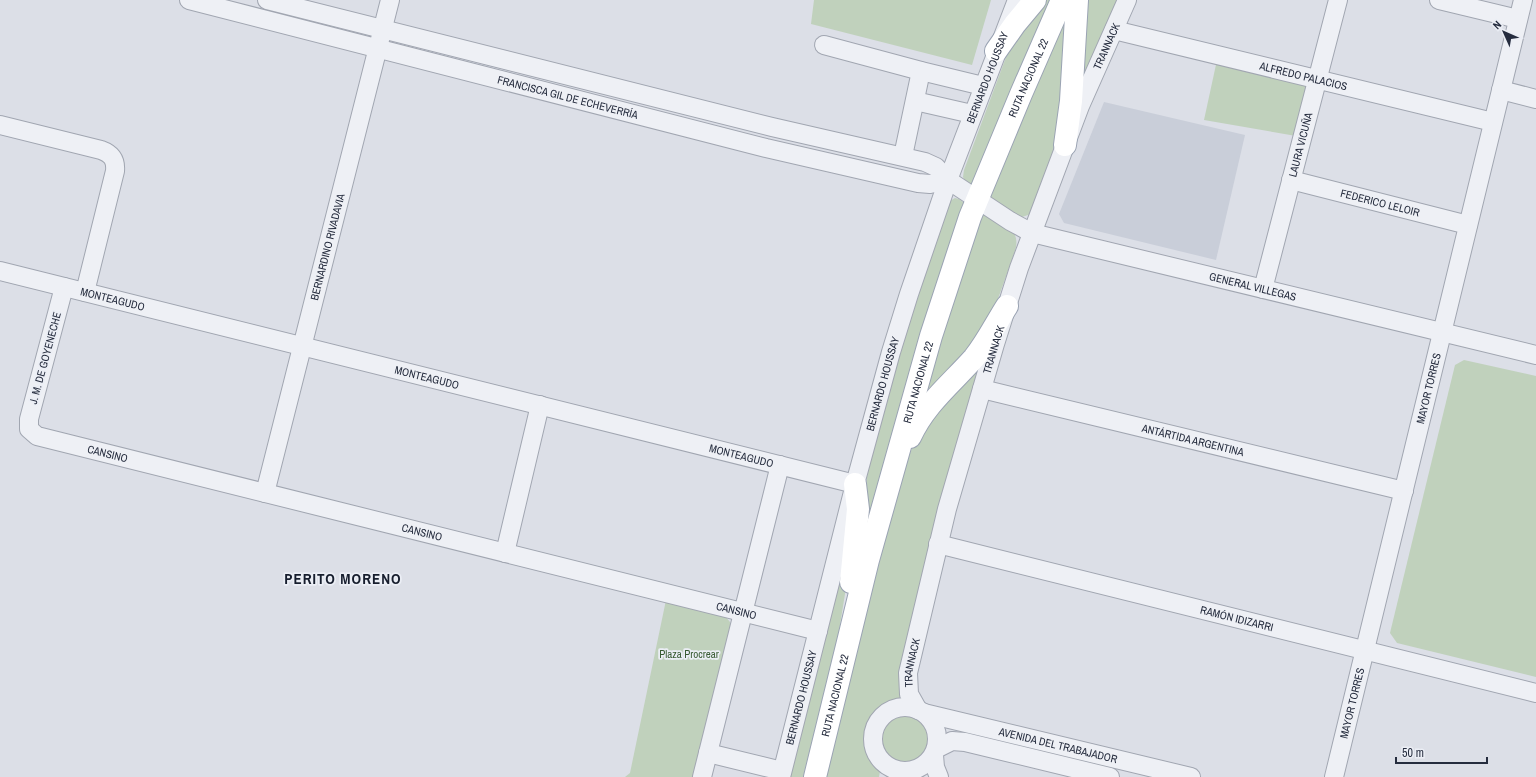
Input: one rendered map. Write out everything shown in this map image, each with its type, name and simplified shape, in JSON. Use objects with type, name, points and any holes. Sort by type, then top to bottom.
[{"type":"main road","points":[[996,51],[1015,24],[1035,0]]},
{"type":"main road","name":"RUTA NACIONAL 22","points":[[815,777],[883,505],[931,336],[970,218],[1021,94],[1062,0]]},
{"type":"main road","points":[[1065,145],[1071,101],[1077,0]]},
{"type":"main road","points":[[883,505],[906,447],[919,420],[937,395],[974,357],[1007,306]]},
{"type":"main road","points":[[854,621],[851,585],[858,509],[855,484]]},
{"type":"street","name":"FRANCISCA GIL DE ECHEVERRÍA","points":[[189,0],[766,148],[918,183],[930,184],[948,180]]},
{"type":"street","name":"FRANCISCA GIL DE ECHEVERRÍA","points":[[267,0],[772,127],[902,156],[930,164],[940,171],[948,180],[978,200]]},
{"type":"street","name":"BERNARDINO RIVADAVIA","points":[[265,493],[390,0]]},
{"type":"street","name":"BERNARDO HOUSSAY","points":[[782,774],[855,484],[891,352],[948,180],[1016,0]]},
{"type":"street","name":"TRANNACK","points":[[939,777],[935,767],[937,733],[934,725],[921,711],[909,694],[908,673],[938,544],[958,467],[1007,306],[1032,233],[1080,106],[1127,0]]},
{"type":"street","name":"LAURA VICUÑA","points":[[1263,289],[1338,0]]},
{"type":"street","points":[[1439,0],[1518,19]]},
{"type":"street","name":"MAYOR TORRES","points":[[1334,777],[1523,0]]},
{"type":"street","name":"ALFREDO PALACIOS","points":[[1114,30],[1493,122]]},
{"type":"street","points":[[824,45],[983,86]]},
{"type":"street","points":[[902,156],[921,71]]},
{"type":"street","points":[[1501,90],[1536,99]]},
{"type":"street","points":[[915,101],[972,114]]},
{"type":"street","points":[[766,148],[772,127]]},
{"type":"street","points":[[1,129],[101,150],[113,158],[115,162],[115,171],[85,292]]},
{"type":"street","name":"FEDERICO LELOIR","points":[[1291,180],[1468,225]]},
{"type":"street","name":"GENERAL VILLEGAS","points":[[978,200],[1010,221],[1032,233],[1536,355]]},
{"type":"street","name":"MONTEAGUDO","points":[[0,271],[855,484]]},
{"type":"street","name":"J. M. DE GOYENECHE","points":[[29,430],[29,419],[64,287]]},
{"type":"street","name":"ANTÁRTIDA ARGENTINA","points":[[982,389],[1404,491]]},
{"type":"street","points":[[505,553],[540,405]]},
{"type":"street","name":"CANSINO","points":[[29,430],[37,436],[818,631]]},
{"type":"street","points":[[702,777],[780,465]]},
{"type":"street","name":"RAMÓN IDIZARRI","points":[[938,544],[1536,693]]},
{"type":"street","points":[[921,711],[910,707],[900,707],[891,710],[884,715],[878,722],[874,731],[874,749],[878,757],[900,773],[925,765],[935,752]]},
{"type":"street","name":"AVENIDA DEL TRABAJADOR","points":[[921,711],[1192,777]]},
{"type":"street","name":"AVENIDA DEL TRABAJADOR","points":[[935,752],[952,741],[965,742],[1110,777]]},
{"type":"street","points":[[708,753],[782,774]]},
{"type":"shaded area","points":[[1104,102],[1245,135],[1216,260],[1064,223],[1059,214]]},
{"type":"green space","points":[[814,0],[991,0],[972,65],[811,24]]},
{"type":"green space","points":[[1041,0],[1055,0],[974,185],[970,184],[963,177],[964,170],[1012,41]]},
{"type":"green space","points":[[1070,0],[1063,127],[1031,214],[1022,217],[1018,216],[989,195]]},
{"type":"green space","points":[[1081,0],[1120,0],[1076,102]]},
{"type":"green space","points":[[1217,60],[1311,83],[1296,136],[1204,120]]},
{"type":"green space","points":[[955,198],[964,203],[858,570],[868,467],[895,360],[948,202]]},
{"type":"green space","points":[[982,214],[1014,233],[1016,237],[1015,251],[989,324],[915,417]]},
{"type":"green space","points":[[986,350],[902,699],[882,706],[877,710],[872,716],[866,729],[865,743],[871,760],[880,771],[879,777],[825,777],[894,504],[907,460],[914,444]]},
{"type":"green space","points":[[1464,360],[1536,376],[1536,677],[1397,643],[1390,633],[1455,365]]},
{"type":"green space","points":[[846,545],[845,594],[839,631],[803,777],[787,777]]},
{"type":"green space","name":"Plaza Procrear","points":[[666,600],[725,616],[730,622],[731,627],[694,777],[625,777],[630,773]]},
{"type":"green space","points":[[904,715],[914,717],[922,722],[927,730],[929,740],[927,750],[922,758],[914,763],[904,765],[894,763],[886,758],[881,750],[879,740],[881,730],[886,722],[894,717]]},
{"type":"district","name":"PERITO MORENO","points":[[343,578]]}]
